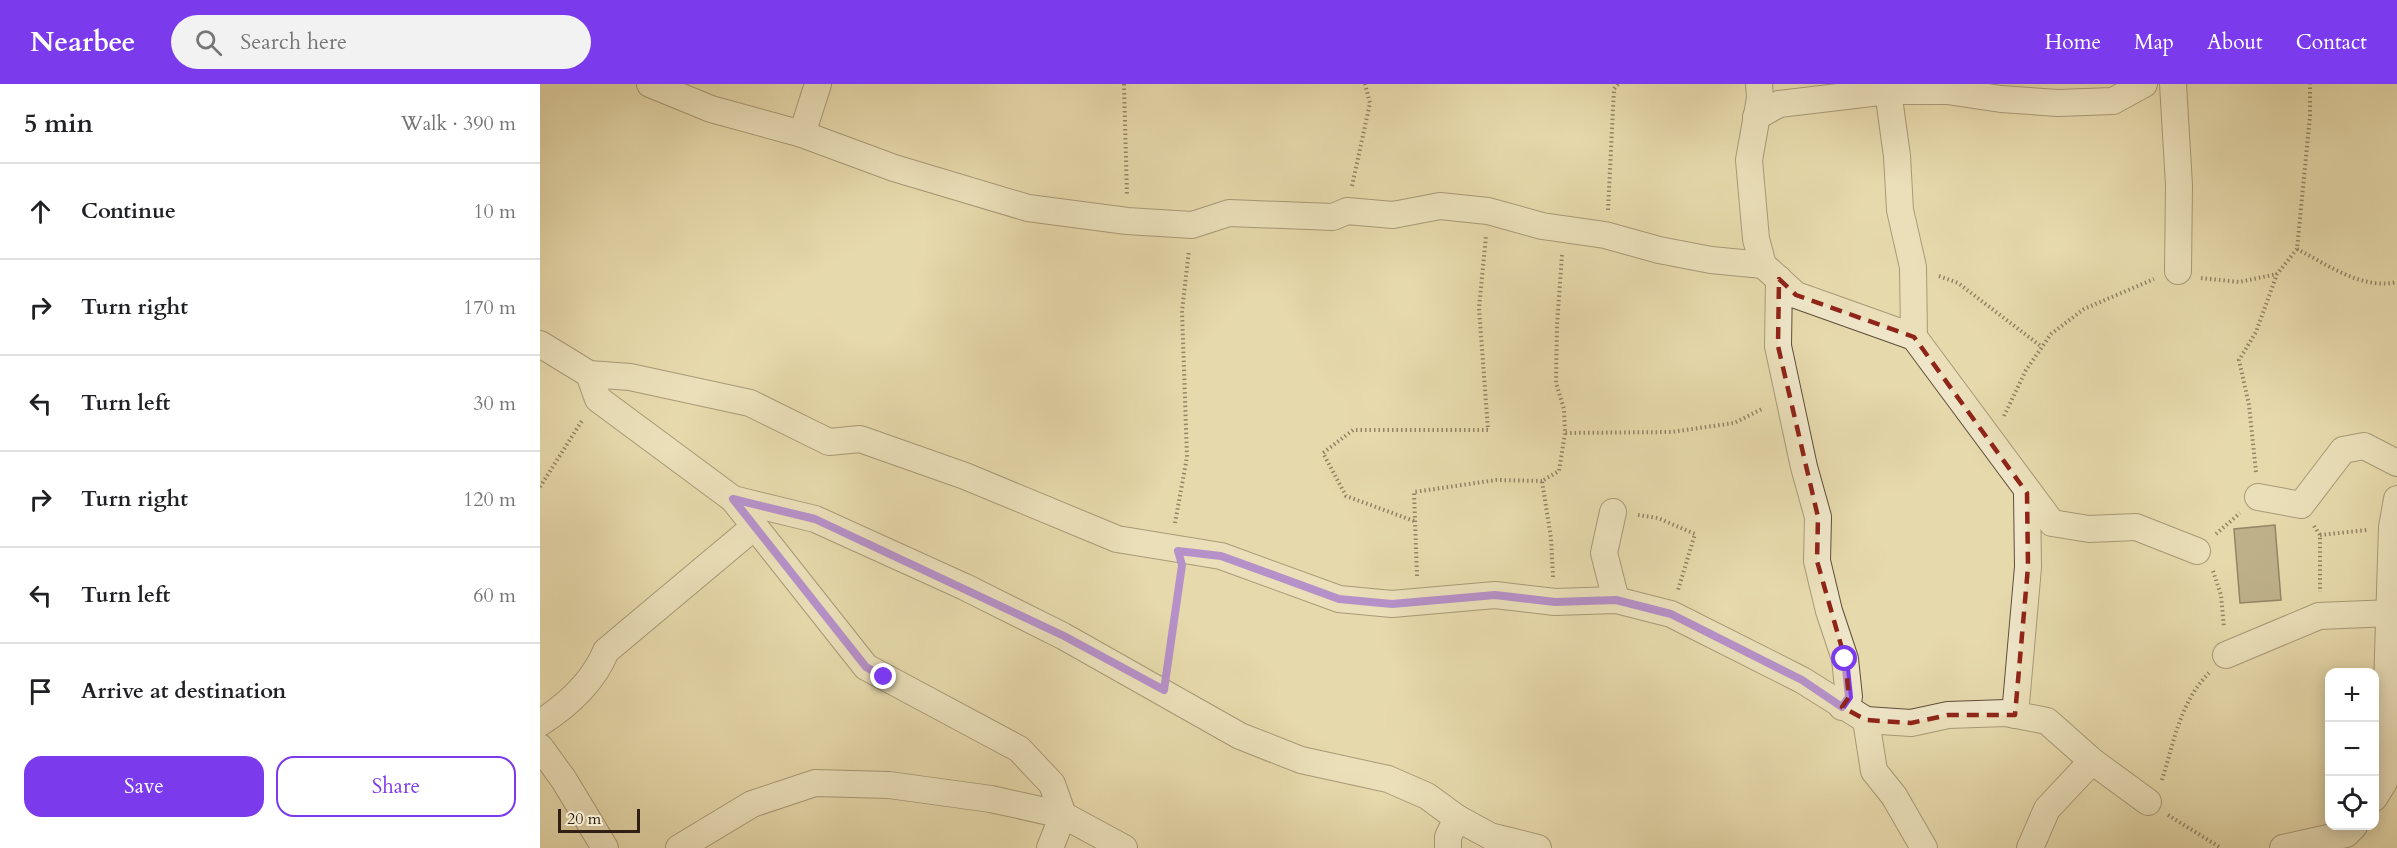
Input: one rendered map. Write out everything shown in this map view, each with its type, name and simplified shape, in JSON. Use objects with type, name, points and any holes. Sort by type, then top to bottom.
[{"type":"street","points":[[650,84],[711,110],[802,134],[894,168],[1028,208],[1127,221],[1192,225],[1228,213],[1333,217],[1347,211],[1393,214],[1440,206],[1488,211],[1564,230],[1605,235],[1659,250],[1771,272],[1796,295],[1914,337],[2027,493],[2052,523],[2089,529],[2136,527],[2197,551]]},
{"type":"street","points":[[802,134],[818,84]]},
{"type":"street","points":[[1759,84],[1749,160],[1756,239],[1771,272],[1778,346],[1803,466],[1818,517],[1817,561],[1829,611],[1845,659],[1849,697],[1842,707]]},
{"type":"street","points":[[1756,117],[1779,104],[1888,87],[1947,91],[2001,99],[2080,102],[2113,101],[2144,84]]},
{"type":"street","points":[[2173,84],[2179,185],[2178,271]]},
{"type":"street","points":[[1888,87],[1897,156],[1900,210],[1913,267],[1914,337]]},
{"type":"street","points":[[540,344],[589,374],[630,377],[750,403],[829,442],[860,439],[964,476],[1117,539],[1178,551],[1221,556],[1339,599],[1392,604],[1495,595],[1555,602],[1616,600],[1671,614],[1802,680],[1866,720],[1911,723],[1948,715],[2015,715],[2048,721],[2092,761],[2148,802]]},
{"type":"street","points":[[589,374],[598,399],[733,499],[866,667],[1019,749],[1052,784],[1063,815],[1050,848]]},
{"type":"street","points":[[2258,497],[2301,505],[2343,450],[2364,446],[2397,463]]},
{"type":"street","points":[[2015,715],[2028,567],[2027,493]]},
{"type":"street","points":[[733,499],[815,519],[1064,636],[1164,690],[1240,736],[1301,760],[1388,779],[1427,796],[1456,818],[1490,836],[1538,848]]},
{"type":"street","points":[[2379,790],[2384,782],[2397,499]]},
{"type":"street","points":[[1613,512],[1604,553],[1616,600]]},
{"type":"street","points":[[540,723],[564,708],[598,670],[606,651],[754,527]]},
{"type":"street","points":[[2226,655],[2319,616],[2391,613]]},
{"type":"street","points":[[1866,720],[1874,771],[1894,796],[1924,848]]},
{"type":"street","points":[[540,747],[564,780],[605,848]]},
{"type":"street","points":[[2030,848],[2048,809],[2092,761]]},
{"type":"street","points":[[679,848],[752,804],[815,783],[889,785],[991,799],[1063,815],[1124,848]]},
{"type":"street","points":[[1448,848],[1448,837],[1456,818]]},
{"type":"street","points":[[2283,848],[2346,834],[2350,830]]},
{"type":"path","points":[[1124,84],[1127,221]]},
{"type":"path","points":[[1347,211],[1370,103],[1365,84]]},
{"type":"path","points":[[1605,235],[1612,151],[1614,89],[1618,84]]},
{"type":"path","points":[[1414,521],[1346,496],[1323,453],[1353,430],[1488,430],[1479,308],[1488,211]]},
{"type":"path","points":[[1164,690],[1182,565],[1173,538],[1187,457],[1182,311],[1192,225]]},
{"type":"path","points":[[1418,602],[1414,492],[1496,480],[1542,482],[1559,471],[1565,433],[1564,408],[1556,383],[1557,325],[1564,230]]},
{"type":"path","points":[[2297,249],[2350,277],[2382,285],[2397,282]]},
{"type":"path","points":[[1913,267],[1958,283],[2042,347]]},
{"type":"path","points":[[1990,439],[2026,370],[2051,334],[2084,309],[2148,281],[2178,271],[2205,280],[2239,282],[2277,274]]},
{"type":"path","points":[[1565,433],[1671,432],[1734,423],[1788,397]]},
{"type":"path","points":[[540,487],[574,431],[598,399]]},
{"type":"path","points":[[1542,482],[1551,538],[1555,602]]},
{"type":"path","points":[[2301,505],[2320,535],[2319,616]]},
{"type":"path","points":[[1613,512],[1658,518],[1695,534],[1671,614]]},
{"type":"path","points":[[2320,535],[2394,526]]},
{"type":"highlighted area","points":[[1779,279],[1796,295],[1914,337],[2027,493],[2028,567],[2015,715],[1948,715],[1911,723],[1866,720],[1842,707],[1849,697],[1845,659],[1817,561],[1818,517],[1778,346]]},
{"type":"building","points":[[2275,525],[2281,600],[2240,603],[2234,529]]},
{"type":"route","points":[[884,677],[866,667],[733,499],[815,519],[1064,636],[1164,690],[1182,565],[1178,551],[1221,556],[1339,599],[1392,604],[1495,595],[1555,602],[1616,600],[1671,614],[1802,680],[1842,707],[1849,697],[1845,659]]}]
